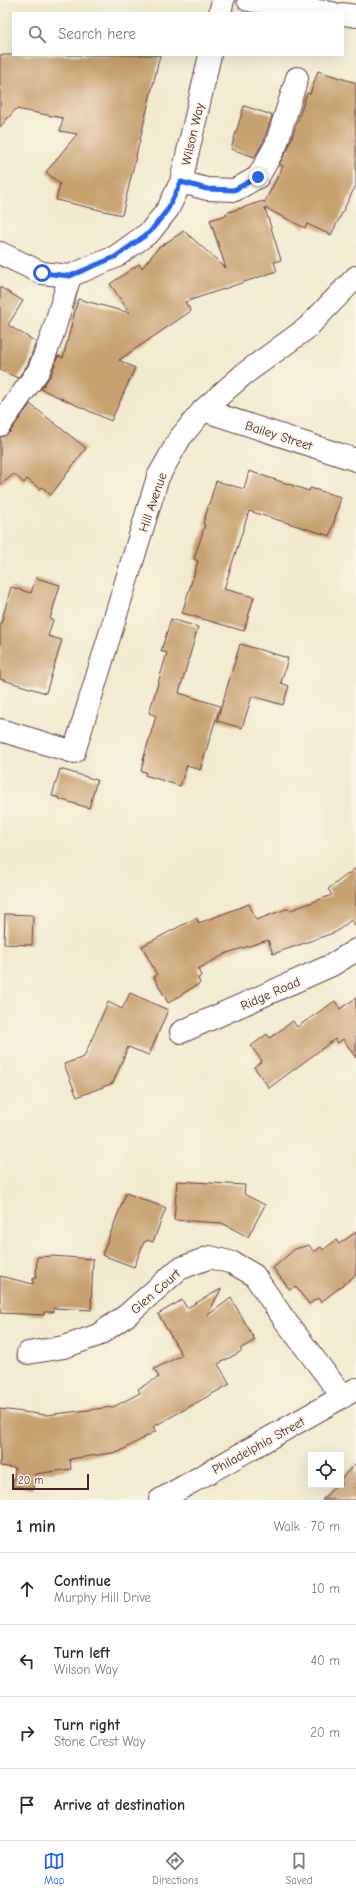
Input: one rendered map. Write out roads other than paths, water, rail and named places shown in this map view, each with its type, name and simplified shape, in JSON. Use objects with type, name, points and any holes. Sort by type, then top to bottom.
[{"type":"street","points":[[220,12],[223,0]]},
{"type":"street","points":[[248,0],[326,12]]},
{"type":"street","points":[[344,14],[356,16]]},
{"type":"street","name":"Wilson Way","points":[[70,276],[115,257],[150,232],[168,209],[181,182],[210,56]]},
{"type":"street","points":[[181,182],[207,189],[234,190],[258,177],[276,145],[297,78]]},
{"type":"street","points":[[0,252],[42,273],[70,276],[52,336],[39,370],[0,426]]},
{"type":"street","name":"Hill Avenue","points":[[0,730],[74,752],[158,477],[180,438],[203,410],[244,374],[307,328],[356,277]]},
{"type":"street","name":"Bailey Street","points":[[203,410],[356,460]]},
{"type":"street","name":"Ridge Road","points":[[181,1032],[332,965],[356,950]]},
{"type":"street","name":"Glen Court","points":[[28,1353],[64,1347],[98,1335],[127,1315],[179,1269],[210,1257],[233,1263],[254,1275],[288,1326],[349,1393]]},
{"type":"street","name":"Philadelphia Street","points":[[160,1500],[349,1393]]}]
